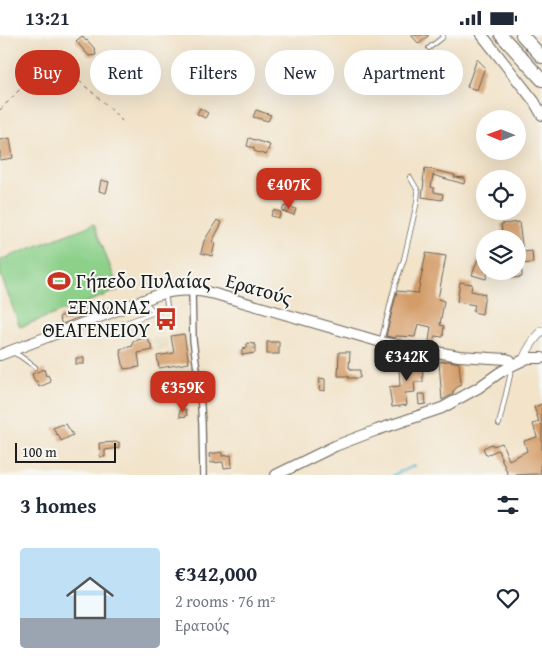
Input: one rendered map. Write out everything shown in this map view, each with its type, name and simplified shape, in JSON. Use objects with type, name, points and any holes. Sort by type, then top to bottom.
[{"type":"highway","points":[[501,35],[542,79]]},
{"type":"highway","points":[[522,35],[542,57]]},
{"type":"street","points":[[482,35],[534,101],[542,115]]},
{"type":"street","points":[[192,290],[193,340],[200,391],[202,424],[203,475]]},
{"type":"street","name":"Ερατούς","points":[[5,353],[165,293],[192,290],[381,341],[459,355],[506,359],[510,360],[511,366]]},
{"type":"street","points":[[523,360],[527,349],[542,331]]},
{"type":"street","points":[[276,475],[335,446],[442,408],[523,360],[534,357],[542,358]]},
{"type":"lane","points":[[429,48],[442,38],[443,35]]},
{"type":"lane","points":[[381,341],[395,285],[404,259],[417,202],[418,191],[410,177]]},
{"type":"lane","points":[[98,333],[165,309],[167,307],[165,293]]},
{"type":"lane","points":[[142,301],[155,312]]},
{"type":"lane","points":[[5,353],[20,356],[35,367]]},
{"type":"lane","points":[[499,424],[511,366]]},
{"type":"path","points":[[0,109],[52,56],[60,60],[76,78],[122,121]]},
{"type":"shaded area","points":[[154,336],[157,339],[167,337],[169,349],[156,351],[155,343],[153,344],[150,340]]},
{"type":"green space","name":"Γήπεδο Πυλαίας","points":[[94,224],[119,290],[20,327],[0,273],[0,260]]},
{"type":"building","points":[[411,35],[429,35],[419,44]]},
{"type":"building","points":[[82,36],[95,50],[90,50],[89,56],[76,41]]},
{"type":"building","points":[[477,59],[485,67],[477,90],[467,87]]},
{"type":"building","points":[[200,108],[208,113],[205,118],[197,114]]},
{"type":"building","points":[[256,110],[271,115],[268,121],[253,117]]},
{"type":"building","points":[[10,138],[13,158],[0,160],[0,140]]},
{"type":"building","points":[[249,138],[270,145],[266,155],[254,151],[254,148],[247,146]]},
{"type":"building","points":[[425,168],[455,175],[454,177],[465,178],[464,184],[433,175],[431,187],[434,188],[434,192],[443,194],[442,200],[422,197]]},
{"type":"building","points":[[101,180],[109,182],[106,193],[99,191]]},
{"type":"building","points":[[284,206],[296,209],[294,215],[282,211]]},
{"type":"building","points":[[273,210],[281,212],[279,218],[271,216]]},
{"type":"building","points":[[217,220],[222,223],[212,242],[215,243],[212,256],[201,253],[204,241]]},
{"type":"building","points":[[519,222],[520,230],[502,230],[501,224]]},
{"type":"building","points":[[532,251],[533,263],[526,263],[526,252]]},
{"type":"building","points":[[426,253],[446,256],[438,299],[444,301],[440,325],[444,326],[443,337],[435,336],[434,342],[429,341],[431,327],[418,324],[415,337],[396,336],[395,338],[386,336],[397,291],[418,293]]},
{"type":"building","points":[[476,264],[476,276],[472,275]]},
{"type":"building","points":[[460,282],[472,284],[471,291],[485,294],[482,314],[473,312],[475,305],[457,302]]},
{"type":"building","points":[[88,306],[90,313],[62,324],[59,317]]},
{"type":"building","points":[[184,334],[189,363],[159,368],[157,356],[174,353],[171,336]]},
{"type":"building","points":[[147,337],[153,350],[138,353],[140,367],[124,369],[120,349],[133,346],[132,342]]},
{"type":"building","points":[[267,342],[279,342],[279,354],[267,354]]},
{"type":"building","points":[[247,343],[255,344],[255,353],[242,355],[242,349],[247,348]]},
{"type":"building","points":[[339,352],[350,352],[349,368],[351,370],[360,370],[360,378],[338,376]]},
{"type":"building","points":[[416,355],[422,356],[423,382],[414,382],[415,392],[405,393],[407,405],[392,407],[389,387],[400,386],[399,367],[411,366],[411,361],[416,361]]},
{"type":"building","points":[[76,358],[84,358],[84,364],[76,364]]},
{"type":"building","points":[[439,362],[459,363],[461,384],[453,391],[453,394],[442,400]]},
{"type":"building","points":[[44,369],[46,376],[48,375],[51,382],[39,387],[32,374]]},
{"type":"building","points":[[320,378],[325,379],[325,391],[319,390]]},
{"type":"building","points":[[418,394],[425,394],[426,404],[419,405]]},
{"type":"building","points":[[542,404],[541,474],[508,475],[498,450],[486,455],[483,448],[492,444],[493,446],[502,443],[509,460],[527,451],[524,441],[537,437],[533,424],[539,422],[534,407]]},
{"type":"building","points":[[186,409],[187,416],[180,417],[180,410]]},
{"type":"building","points":[[66,424],[73,435],[61,441],[53,428]]},
{"type":"building","points":[[119,442],[119,448],[105,450],[105,457],[100,457],[99,443]]},
{"type":"building","points":[[222,452],[222,456],[231,455],[232,467],[224,468],[223,462],[210,463],[209,454]]},
{"type":"waterway","points":[[393,475],[414,466]]},
{"type":"place","name":"Γήπεδο Πυλαίας","points":[[59,281]]},
{"type":"place","name":"ΞΕΝΩΝΑΣ ΘΕΑΓΕΝΕΙΟΥ","points":[[166,319]]}]
